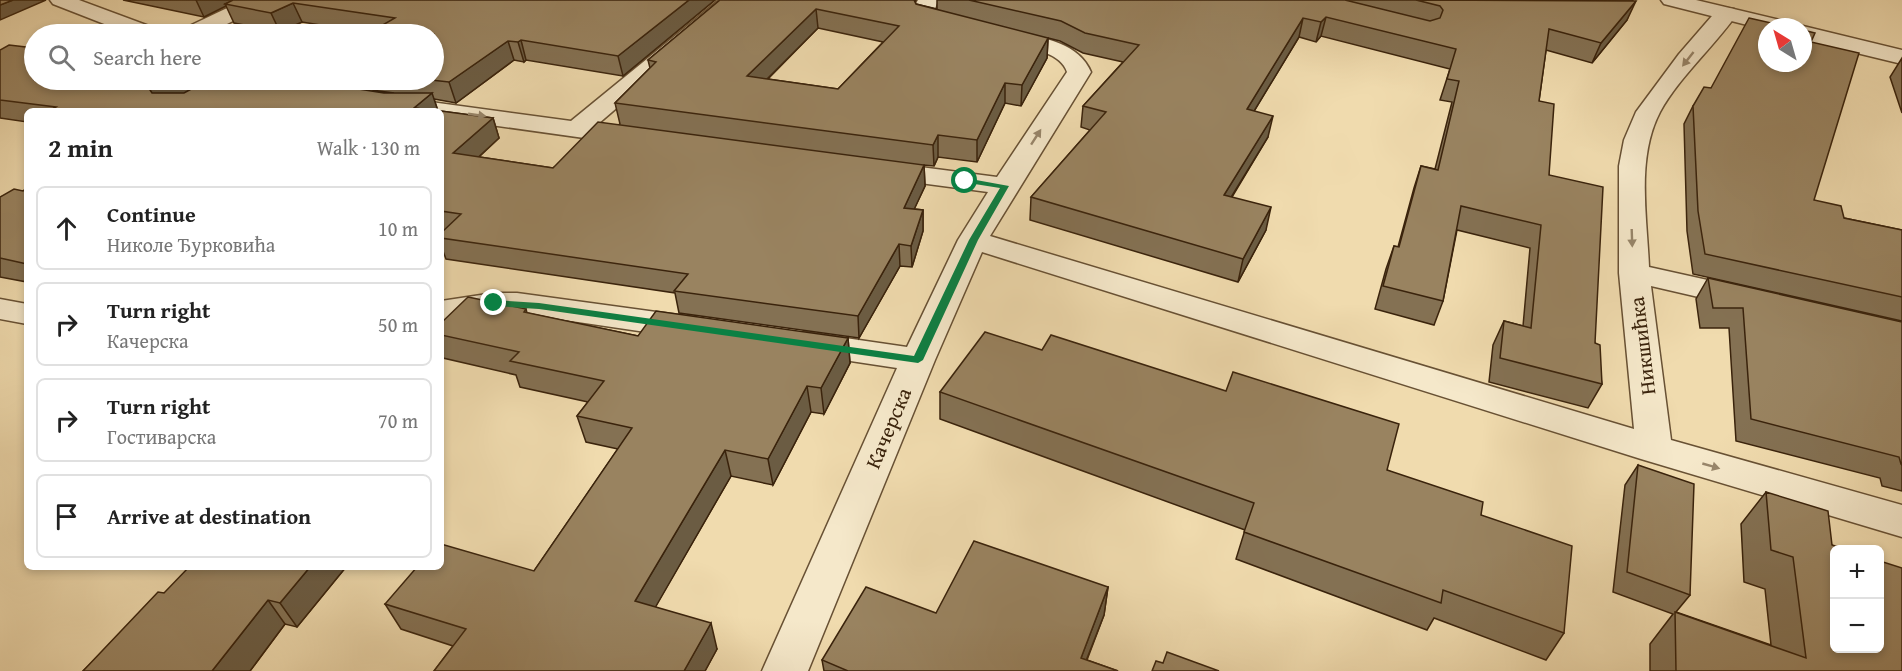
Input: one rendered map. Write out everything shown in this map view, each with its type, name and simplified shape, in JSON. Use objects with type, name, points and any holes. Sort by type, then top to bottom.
[{"type":"street","points":[[60,0],[123,24]]},
{"type":"street","points":[[211,24],[260,0]]},
{"type":"street","points":[[577,129],[732,0]]},
{"type":"street","name":"Качерска","points":[[785,671],[918,360],[973,240],[1079,72],[1074,60],[1052,48],[937,22],[925,16],[923,10],[928,0]]},
{"type":"street","points":[[1671,0],[1758,22]]},
{"type":"street","name":"Никшићка","points":[[1654,449],[1634,273],[1632,166],[1637,140],[1648,112],[1687,59],[1726,14]]},
{"type":"street","points":[[1812,35],[1902,57]]},
{"type":"street","points":[[310,90],[426,108]]},
{"type":"street","points":[[444,111],[657,140]]},
{"type":"street","points":[[858,166],[1005,186]]},
{"type":"street","points":[[973,240],[1654,449],[1902,521]]},
{"type":"street","points":[[1634,273],[1774,304]]},
{"type":"street","points":[[444,311],[494,303],[517,303],[728,333]]},
{"type":"street","points":[[0,309],[24,313]]},
{"type":"street","points":[[776,339],[918,360]]},
{"type":"building","points":[[0,0],[13,0],[0,5]]},
{"type":"building","points":[[233,0],[689,0],[618,56],[521,40],[508,41],[449,82],[444,81],[444,24],[384,24],[395,18],[293,3],[271,13],[225,4]]},
{"type":"building","points":[[720,0],[914,0],[916,4],[1048,38],[1022,85],[1005,83],[977,140],[938,135],[933,145],[615,103],[656,62],[648,60]],"holes":[[[816,9],[899,26],[838,89],[747,76]]]},
{"type":"building","points":[[969,0],[1345,0],[1430,21],[1440,18],[1443,10],[1440,6],[1416,0],[1636,1],[1601,43],[1549,29],[1539,101],[1554,104],[1549,175],[1603,187],[1595,343],[1600,345],[1602,384],[1500,358],[1504,321],[1531,328],[1541,225],[1461,206],[1443,301],[1383,286],[1394,246],[1399,247],[1421,166],[1438,170],[1459,81],[1447,79],[1456,49],[1326,17],[1321,22],[1303,18],[1247,109],[1273,116],[1224,195],[1271,207],[1243,259],[1031,197],[1106,112],[1083,106],[1139,45],[1085,33],[1061,21]]},
{"type":"building","points":[[1749,18],[1758,20],[1758,72],[1812,72],[1812,42],[1859,53],[1814,200],[1841,206],[1844,218],[1902,230],[1902,297],[1705,254],[1698,211],[1693,106],[1704,87],[1711,88]]},
{"type":"building","points":[[9,45],[24,47],[24,90],[150,90],[152,93],[184,93],[190,90],[365,90],[384,93],[432,93],[414,108],[54,108],[56,107],[0,100],[0,50]]},
{"type":"building","points":[[444,111],[493,118],[453,153],[553,168],[598,122],[924,165],[904,208],[923,210],[911,246],[899,244],[858,316],[674,291],[688,274],[444,238],[444,230],[461,214],[444,211]]},
{"type":"building","points":[[14,189],[23,191],[24,263],[0,258],[0,197]]},
{"type":"building","points":[[1708,278],[1902,322],[1902,465],[1899,457],[1751,419],[1743,308],[1713,308]]},
{"type":"building","points":[[468,297],[526,309],[524,312],[638,336],[656,311],[848,338],[821,388],[807,386],[768,459],[725,450],[635,601],[711,623],[684,671],[434,671],[466,629],[385,604],[414,570],[444,570],[444,545],[534,571],[632,428],[577,416],[604,381],[510,361],[519,352],[444,336],[444,320]]},
{"type":"building","points":[[985,332],[1042,350],[1051,335],[1226,391],[1233,372],[1399,424],[1387,470],[1483,502],[1481,515],[1572,546],[1564,633],[1443,590],[1441,603],[1244,532],[1254,503],[940,392]]},
{"type":"building","points":[[1638,465],[1694,484],[1690,595],[1627,572]]},
{"type":"building","points":[[1766,492],[1828,511],[1832,545],[1830,545],[1830,653],[1884,653],[1884,562],[1902,568],[1902,671],[1676,671],[1675,612],[1806,658],[1793,557],[1771,550]]},
{"type":"building","points":[[974,541],[1108,587],[1081,658],[1118,671],[848,671],[822,660],[866,587],[936,613]]},
{"type":"building","points":[[186,570],[308,570],[280,603],[268,600],[212,671],[83,671],[158,592],[164,593]]},
{"type":"building","points":[[1167,652],[1219,671],[1152,671],[1156,661],[1163,663]]},
{"type":"route","points":[[494,303],[517,303],[918,360],[973,240],[1005,186],[965,181]]}]
